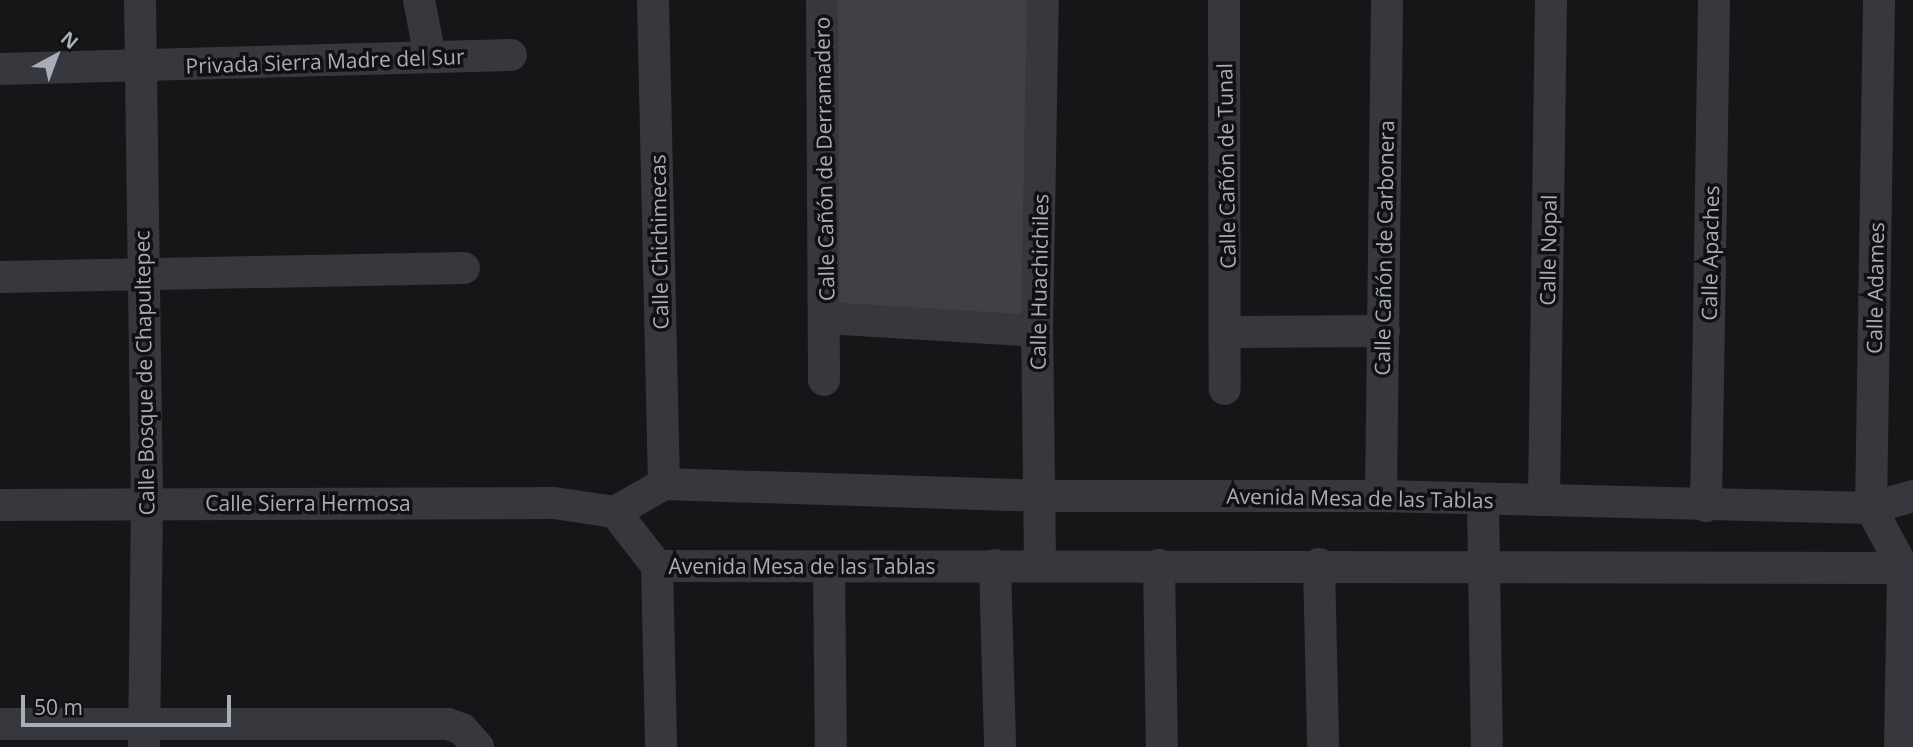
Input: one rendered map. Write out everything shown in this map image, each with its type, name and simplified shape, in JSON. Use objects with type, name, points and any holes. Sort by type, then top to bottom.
[{"type":"street","name":"Calle Bosque de Chapultepec","points":[[139,0],[147,502],[144,737]]},
{"type":"street","points":[[419,0],[430,57]]},
{"type":"street","name":"Calle Chichimecas","points":[[653,0],[664,484]]},
{"type":"street","name":"Calle Cañón de Derramadero","points":[[822,0],[824,380]]},
{"type":"street","name":"Calle Huachichiles","points":[[1040,564],[1037,331],[1043,0]]},
{"type":"street","name":"Calle Cañón de Tunal","points":[[1224,0],[1227,332],[1225,389]]},
{"type":"street","name":"Calle Cañón de Carbonera","points":[[1381,496],[1387,0]]},
{"type":"street","name":"Calle Nopal","points":[[1544,500],[1551,0]]},
{"type":"street","name":"Calle Apaches","points":[[1706,506],[1713,0]]},
{"type":"street","name":"Calle Adames","points":[[1879,0],[1871,508],[1910,567]]},
{"type":"street","name":"Privada Sierra Madre del Sur","points":[[0,69],[510,55]]},
{"type":"street","points":[[0,277],[464,268]]},
{"type":"street","name":"Calle Cañón de Derramadero","points":[[825,318],[1037,331]]},
{"type":"street","points":[[1227,332],[1384,331]]},
{"type":"street","points":[[615,512],[664,484]]},
{"type":"street","name":"Avenida Mesa de las Tablas","points":[[664,484],[1040,496],[1381,496],[1871,508],[1913,496]]},
{"type":"street","points":[[1483,500],[1487,747]]},
{"type":"street","name":"Calle Sierra Hermosa","points":[[4,513],[147,502],[554,503],[615,512]]},
{"type":"street","name":"Avenida Mesa de las Tablas","points":[[615,512],[657,566],[829,568],[1040,564],[1319,564],[1910,567]]},
{"type":"street","points":[[1319,564],[1323,747]]},
{"type":"street","points":[[995,565],[1000,747]]},
{"type":"street","points":[[1159,565],[1162,747]]},
{"type":"street","points":[[657,566],[661,747]]},
{"type":"street","points":[[1899,747],[1910,567]]},
{"type":"street","points":[[829,568],[831,747]]},
{"type":"street","points":[[0,724],[144,737],[449,724],[462,729],[478,747]]},
{"type":"building","points":[[828,0],[1043,0],[1043,318],[828,318]]}]
